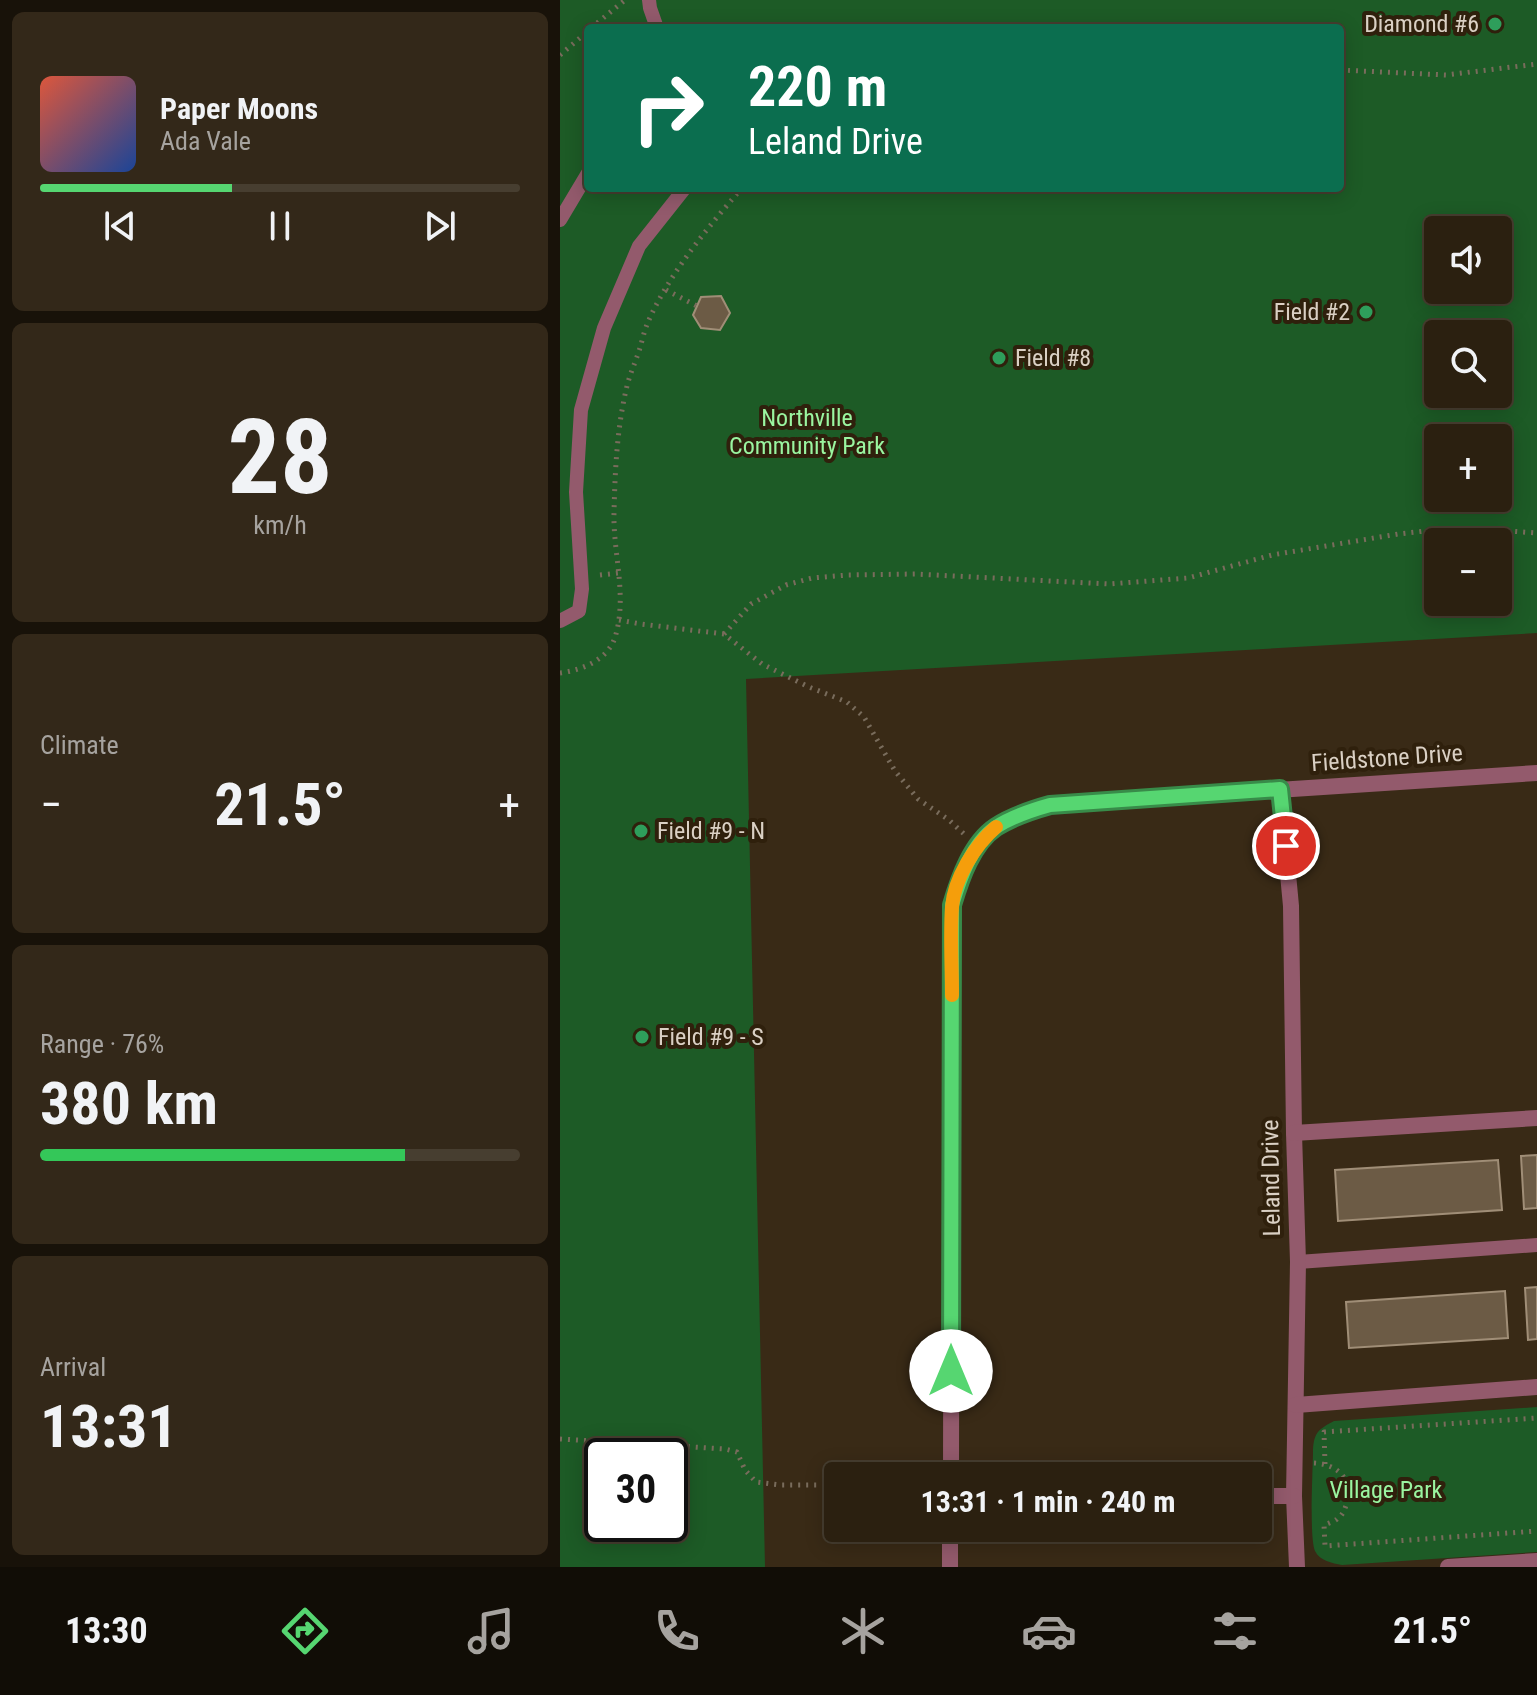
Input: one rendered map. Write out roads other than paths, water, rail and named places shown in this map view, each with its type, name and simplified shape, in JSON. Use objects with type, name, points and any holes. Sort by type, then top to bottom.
[{"type":"street","name":"Fieldstone Drive","points":[[951,1462],[952,905],[960,879],[978,847],[994,828],[1024,813],[1050,805],[1537,773]]},
{"type":"street","name":"Leland Drive","points":[[1280,789],[1291,906],[1298,1262],[1294,1496],[1297,1567]]},
{"type":"street","points":[[1294,1133],[1537,1118]]},
{"type":"street","points":[[1296,1405],[1537,1387]]},
{"type":"street","points":[[1272,1496],[1294,1496]]},
{"type":"street","points":[[950,1542],[950,1567]]},
{"type":"street","points":[[1448,1567],[1537,1561]]},
{"type":"lane","points":[[649,0],[656,24]]},
{"type":"lane","points":[[560,220],[584,180]]},
{"type":"lane","points":[[560,621],[579,611],[582,589],[576,492],[581,410],[604,328],[639,246],[682,192]]},
{"type":"lane","points":[[1298,1262],[1537,1245]]},
{"type":"place","name":"Diamond #6","points":[[1495,24]]},
{"type":"place","name":"Field #2","points":[[1366,312]]},
{"type":"place","name":"Field #8","points":[[999,358]]},
{"type":"place","name":"Field #9 - N","points":[[641,831]]},
{"type":"place","name":"Field #9 - S","points":[[642,1037]]},
{"type":"park label","name":"Northville Community Park","points":[[807,432]]},
{"type":"park label","name":"Village Park","points":[[1386,1490]]}]
